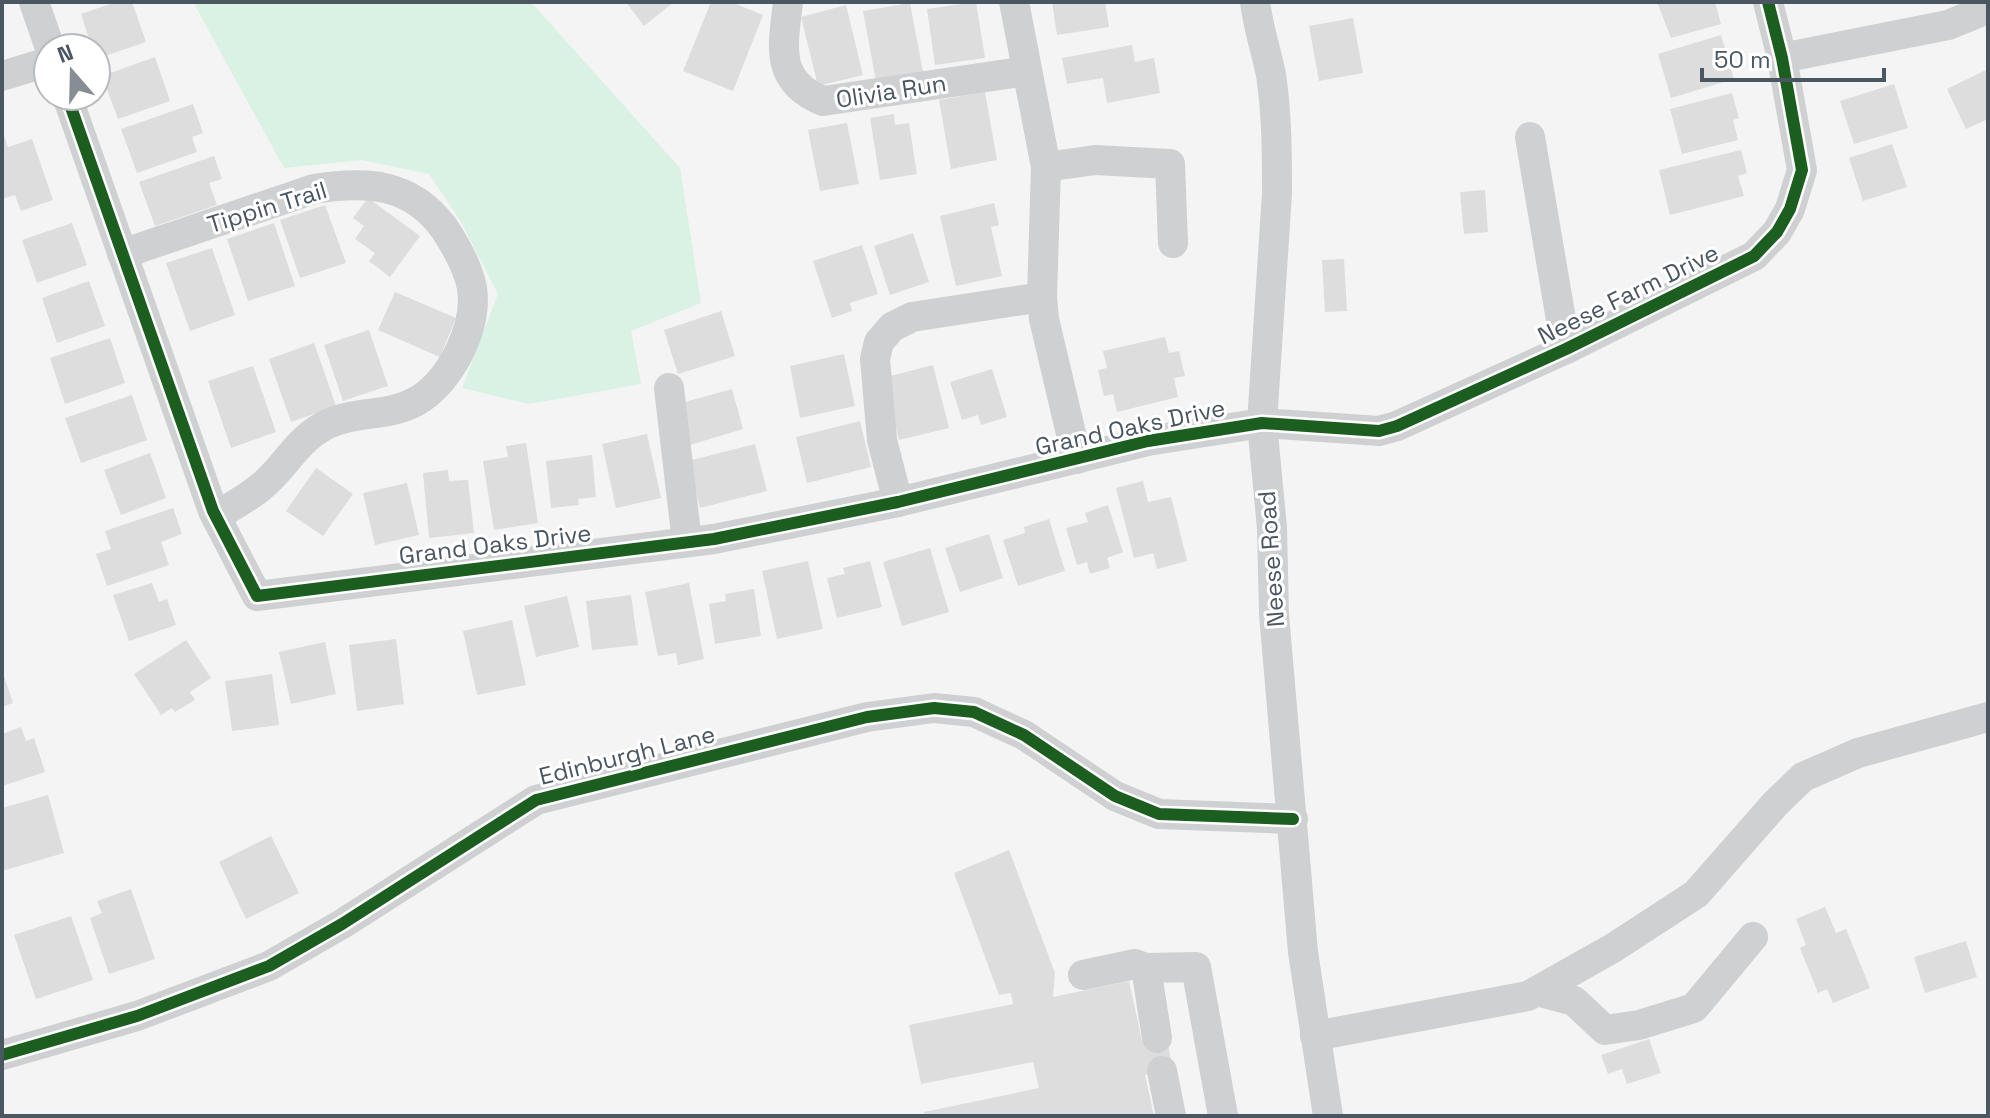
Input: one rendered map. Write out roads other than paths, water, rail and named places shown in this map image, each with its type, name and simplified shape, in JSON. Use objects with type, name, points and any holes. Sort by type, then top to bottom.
[{"type":"street","points":[[34,2],[44,32]]},
{"type":"street","name":"Olivia Run","points":[[788,2],[784,59],[791,79],[807,95],[823,101],[1027,71]]},
{"type":"street","points":[[1014,2],[1046,167],[1044,319],[1077,459]]},
{"type":"street","name":"Neese Road","points":[[1255,2],[1270,72],[1277,143],[1277,193],[1262,423],[1272,528],[1274,614],[1303,952],[1328,1116]]},
{"type":"street","name":"Neese Farm Drive","points":[[1262,423],[1379,431],[1439,409],[1754,256],[1777,232],[1790,209],[1802,170],[1782,58],[1768,2]]},
{"type":"street","points":[[1782,58],[1948,25],[1988,9]]},
{"type":"street","points":[[2,76],[32,67]]},
{"type":"street","name":"Grand Oaks Drive","points":[[73,112],[216,516],[257,596],[687,542],[898,502],[1148,441],[1262,423]]},
{"type":"street","points":[[1530,137],[1566,349]]},
{"type":"street","points":[[1046,167],[1095,160],[1170,164],[1173,243]]},
{"type":"street","name":"Tippin Trail","points":[[122,254],[314,189],[373,185],[406,194],[431,211],[464,263],[472,289],[471,313],[450,372],[415,402],[394,410],[339,418],[320,428],[305,439],[263,485],[216,516]]},
{"type":"street","points":[[898,502],[882,440],[875,359],[879,342],[892,327],[912,317],[1042,297]]},
{"type":"street","points":[[669,388],[687,542]]},
{"type":"street","name":"Edinburgh Lane","points":[[2,1055],[137,1016],[269,966],[342,924],[536,800],[867,717],[934,708],[974,712],[1024,735],[1115,796],[1159,814],[1293,819]]},
{"type":"street","points":[[1315,1036],[1528,996],[1613,948],[1696,894],[1775,804],[1803,777],[1858,753],[1988,717]]},
{"type":"street","points":[[1537,991],[1574,1001],[1605,1030],[1639,1025],[1694,1008],[1753,937]]},
{"type":"street","points":[[1083,975],[1135,964],[1146,968],[1196,967],[1223,1116]]},
{"type":"street","points":[[1146,968],[1157,1038]]},
{"type":"street","points":[[1162,1071],[1171,1116]]}]
